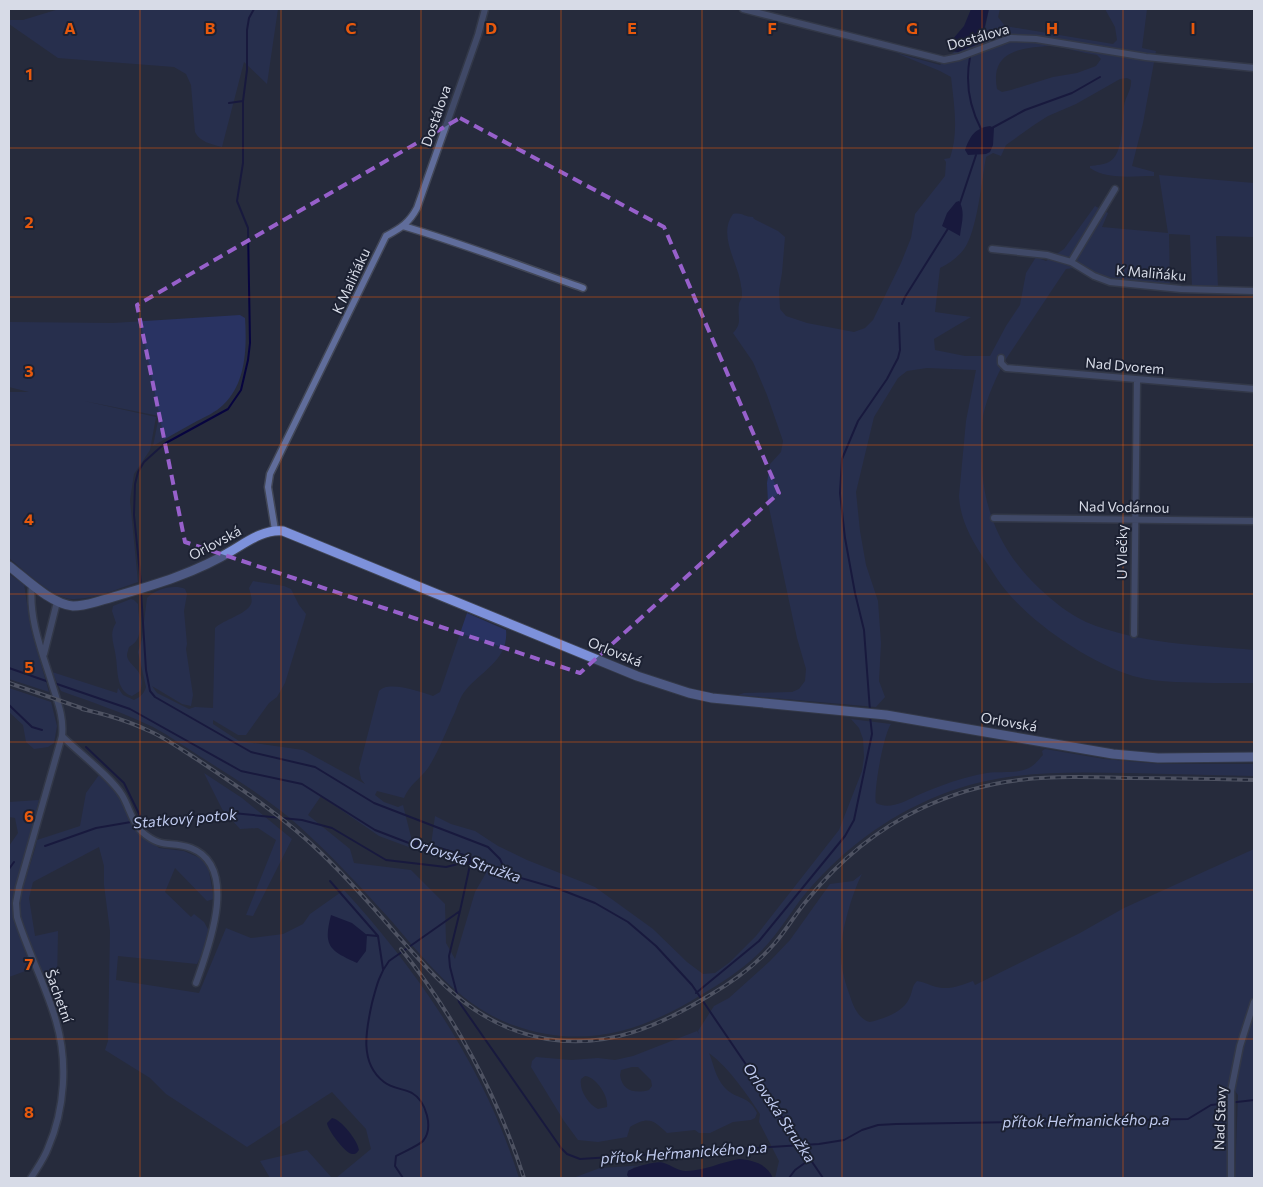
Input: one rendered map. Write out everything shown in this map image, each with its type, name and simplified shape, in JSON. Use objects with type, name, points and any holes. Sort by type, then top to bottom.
[{"type":"main road","name":"Orlovská","points":[[9,566],[57,602],[72,606],[82,605],[194,571],[212,563],[250,540],[275,530],[299,536],[662,685],[689,693],[737,701],[875,713],[1113,754],[1158,758],[1254,757]]},
{"type":"street","name":"Dostálova","points":[[403,226],[411,219],[417,208],[478,35],[485,9]]},
{"type":"street","name":"Dostálova","points":[[743,9],[944,60],[959,57],[1010,38],[1036,39],[1146,57],[1254,68]]},
{"type":"street","points":[[1071,262],[1115,188]]},
{"type":"street","points":[[403,226],[445,238],[478,252],[583,288]]},
{"type":"street","name":"K Maliňáku","points":[[275,530],[268,487],[270,474],[386,236],[403,226]]},
{"type":"street","name":"K Maliňáku","points":[[992,249],[1047,255],[1071,262],[1094,276],[1110,282],[1254,291]]},
{"type":"street","name":"Nad Dvorem","points":[[1001,358],[1006,368],[1254,389]]},
{"type":"street","name":"U Vlečky","points":[[1134,634],[1137,380]]},
{"type":"street","name":"Nad Vodárnou","points":[[994,518],[1254,521]]},
{"type":"street","name":"Šachetní","points":[[31,1178],[47,1150],[55,1131],[60,1104],[63,1060],[56,1020],[24,939],[17,917],[16,903],[62,736],[61,712],[44,655],[34,630],[32,584]]},
{"type":"street","points":[[44,655],[57,602]]},
{"type":"street","points":[[62,736],[114,785],[122,795],[140,830],[160,844],[191,848],[212,865],[216,883],[216,915],[212,934],[196,983]]},
{"type":"street","name":"Nad Stavy","points":[[1231,1178],[1231,1090],[1240,1046],[1254,1002]]},
{"type":"highlighted area","points":[[460,118],[664,227],[779,493],[580,673],[185,542],[137,305]]},
{"type":"shaded area","points":[[59,9],[278,9],[267,84],[244,62],[222,147],[210,144],[200,138],[195,132],[191,85],[186,74],[174,67],[58,58],[9,24],[9,20],[23,20]]},
{"type":"shaded area","points":[[989,9],[1000,9],[998,17],[1005,26],[1113,44],[1117,40],[1115,27],[1105,9],[1147,9],[1142,48],[1156,51],[1143,123],[1132,166],[1154,172],[1154,176],[1113,176],[1090,168],[1090,166],[1109,162],[1114,158],[1120,145],[1125,103],[1131,84],[1131,80],[1127,78],[1120,79],[1076,104],[1048,116],[1006,145],[1001,156],[993,153],[986,157],[978,205],[969,241],[954,260],[940,268],[935,312],[971,317],[934,339],[935,350],[965,356],[990,356],[1020,305],[1026,273],[1036,257],[1046,261],[1064,249],[1095,206],[1108,213],[1102,227],[1168,233],[1159,175],[1254,183],[1254,237],[1216,236],[1218,288],[1192,287],[1190,235],[1169,234],[1170,286],[1113,281],[1095,275],[1081,267],[1066,269],[1006,359],[992,387],[983,416],[982,464],[988,504],[1002,541],[1025,574],[1056,603],[1086,622],[1127,635],[1190,645],[1254,650],[1254,683],[1175,682],[1133,676],[1083,653],[1049,631],[1020,606],[1002,585],[975,545],[964,521],[960,505],[959,496],[966,421],[976,370],[927,368],[907,371],[898,378],[874,417],[856,492],[866,565],[878,601],[881,643],[879,681],[885,697],[876,707],[738,695],[744,693],[792,692],[799,689],[805,681],[806,669],[797,638],[768,503],[767,483],[770,464],[781,452],[783,441],[753,362],[733,333],[739,323],[739,304],[742,293],[728,240],[729,222],[733,214],[753,217],[785,237],[779,290],[780,309],[786,316],[807,323],[854,332],[865,328],[873,320],[901,263],[911,238],[915,214],[945,176],[946,162],[944,159],[950,158],[953,148],[955,118],[951,77],[896,53],[940,65],[954,52],[958,52],[984,34]],"holes":[[[1055,47],[1097,55],[1101,59],[1096,66],[1077,73],[1053,77],[1002,92],[997,89],[996,76],[998,67],[1003,59],[1018,50]]]},
{"type":"shaded area","points":[[240,315],[245,318],[245,353],[241,376],[231,396],[214,412],[153,446],[159,416],[84,401],[156,417],[150,450],[134,474],[130,500],[138,582],[82,599],[66,598],[49,590],[9,558],[9,392],[29,392],[9,387],[9,322],[113,323]]},
{"type":"shaded area","points":[[9,574],[24,584],[31,630],[49,692],[9,679]]},
{"type":"shaded area","points":[[253,581],[291,589],[306,614],[305,618],[285,683],[277,697],[269,703],[246,735],[238,735],[213,720],[213,724],[239,741],[303,750],[365,784],[361,779],[359,768],[379,691],[383,688],[397,687],[433,696],[440,692],[467,613],[506,630],[506,640],[499,657],[463,693],[439,748],[428,768],[409,789],[404,798],[377,791],[375,795],[384,802],[398,807],[403,805],[414,849],[379,836],[321,796],[308,815],[350,849],[354,863],[411,870],[445,904],[446,943],[455,959],[475,892],[486,873],[486,864],[471,856],[431,845],[435,816],[451,824],[475,831],[498,846],[527,860],[595,887],[653,929],[687,962],[703,974],[715,973],[730,962],[756,936],[839,830],[862,771],[864,757],[863,739],[859,728],[851,719],[891,724],[882,750],[875,797],[876,803],[886,806],[901,803],[942,785],[969,777],[987,773],[1024,770],[1037,762],[1043,755],[1042,751],[1045,749],[1104,759],[1160,764],[1254,764],[1254,776],[1104,773],[1033,774],[987,781],[940,795],[900,814],[864,838],[815,882],[775,935],[758,954],[730,976],[679,1008],[656,1019],[610,1033],[587,1036],[563,1036],[538,1032],[494,1017],[459,993],[429,964],[333,859],[288,816],[264,798],[153,727],[119,712],[61,691],[52,672],[117,693],[118,688],[123,695],[134,700],[140,696],[146,687],[138,652],[142,639],[147,598],[165,588],[176,587],[185,589],[187,594],[184,611],[186,649],[193,695],[191,706],[182,704],[152,686],[157,693],[189,709],[195,707],[213,708],[215,628],[249,608],[252,600],[249,588]]},
{"type":"shaded area","points":[[131,599],[138,604],[140,628],[138,639],[129,647],[127,655],[139,673],[142,684],[140,691],[132,696],[123,690],[120,685],[112,636],[116,623],[112,611],[113,606]]},
{"type":"shaded area","points":[[9,688],[51,702],[57,726],[54,743],[48,747],[34,749],[26,742],[23,725],[9,712]]},
{"type":"shaded area","points":[[204,773],[242,798],[292,839],[253,916],[246,915],[276,840],[258,828],[240,829],[222,809]]},
{"type":"shaded area","points":[[99,775],[120,797],[138,830],[159,848],[184,851],[200,858],[208,866],[214,899],[207,901],[175,868],[165,892],[191,917],[194,914],[204,922],[209,931],[205,948],[197,964],[118,956],[116,980],[199,993],[226,928],[251,938],[283,934],[303,924],[310,914],[344,890],[399,955],[447,1024],[469,1061],[488,1099],[505,1138],[519,1178],[336,1178],[371,1149],[366,1129],[332,1092],[247,1147],[166,1094],[150,1078],[105,1050],[108,1041],[110,931],[104,885],[104,866],[99,847],[33,882],[29,898],[35,936],[58,931],[57,984],[56,989],[51,995],[31,947],[20,909],[20,899],[37,840],[80,826],[86,793]]},
{"type":"shaded area","points":[[39,800],[12,903],[14,918],[31,969],[9,977],[9,846],[18,833],[15,818],[9,817],[9,802]]},
{"type":"shaded area","points":[[1254,849],[1254,1001],[1239,1045],[1230,1099],[1231,1178],[775,1178],[779,1161],[759,1122],[760,1114],[731,1074],[709,1053],[722,1084],[734,1095],[746,1100],[754,1107],[757,1113],[755,1118],[733,1122],[710,1133],[699,1133],[695,1130],[667,1133],[654,1122],[642,1121],[630,1127],[627,1137],[598,1142],[578,1140],[531,1067],[532,1061],[536,1057],[571,1060],[598,1058],[615,1060],[633,1056],[697,1031],[699,1034],[698,1031],[714,1006],[729,998],[790,940],[830,884],[853,881],[862,874],[847,915],[842,939],[841,959],[844,978],[853,1004],[860,1016],[870,1022],[886,1017],[902,1008],[909,999],[917,981],[943,988],[973,981],[975,985],[1080,933],[1124,908]],"holes":[[[638,1067],[651,1080],[652,1086],[649,1090],[639,1092],[630,1090],[623,1085],[620,1075],[621,1070]],[[585,1076],[589,1077],[601,1088],[606,1098],[607,1107],[598,1109],[588,1100],[581,1088],[581,1079]]]},
{"type":"shaded area","points":[[1254,1009],[1254,1178],[1235,1178],[1238,1095],[1233,1088],[1244,1037]]},
{"type":"shaded area","points":[[307,1150],[332,1178],[270,1178],[260,1161]]},
{"type":"shaded area","points":[[647,1165],[634,1167],[627,1175],[629,1178],[573,1178],[600,1168]]},
{"type":"water","points":[[971,9],[989,9],[981,43],[958,52],[951,51],[952,40],[964,26]]},
{"type":"water","points":[[990,126],[994,128],[993,145],[990,152],[968,155],[965,150],[971,137],[980,129]]},
{"type":"water","points":[[959,201],[963,214],[960,236],[942,226],[947,213]]},
{"type":"water","points":[[412,839],[471,856],[471,859],[475,860],[473,867],[414,849]]},
{"type":"water","points":[[331,915],[352,923],[367,935],[366,951],[357,963],[330,946],[328,934]]},
{"type":"water","points":[[332,1118],[340,1122],[352,1136],[359,1150],[356,1153],[350,1153],[333,1136],[327,1123]]},
{"type":"water","points":[[739,1159],[749,1160],[763,1166],[773,1178],[629,1178],[627,1175],[631,1169],[657,1162],[686,1171],[699,1170]]},
{"type":"waterway","points":[[141,584],[134,515],[135,484],[138,472],[144,462],[164,444],[228,409],[241,390],[248,360],[250,343],[248,228],[237,201],[243,163],[243,101],[247,70],[247,30],[249,18],[254,9]]},
{"type":"waterway","points":[[970,57],[969,94],[981,129]]},
{"type":"waterway","points":[[992,128],[1025,110],[1072,93],[1100,77]]},
{"type":"waterway","points":[[229,103],[243,101]]},
{"type":"waterway","points":[[960,203],[976,155]]},
{"type":"waterway","points":[[902,304],[949,227]]},
{"type":"waterway","points":[[870,711],[864,630],[845,538],[840,493],[842,459],[858,421],[887,379],[898,358],[900,350],[899,323]]},
{"type":"waterway","points":[[141,592],[146,670],[150,691],[155,697],[251,752],[315,767],[374,803],[488,847],[500,859],[506,873]]},
{"type":"waterway","name":"Orlovská Stružka","points":[[9,668],[49,682]]},
{"type":"waterway","name":"Orlovská Stružka","points":[[54,683],[130,709],[241,771],[302,784],[375,830],[414,845]]},
{"type":"waterway","points":[[9,705],[32,727],[42,730]]},
{"type":"waterway","points":[[696,993],[759,941],[845,836],[854,820],[872,734],[870,716]]},
{"type":"waterway","points":[[86,747],[124,783],[142,820]]},
{"type":"waterway","name":"Statkový potok","points":[[136,821],[233,813],[302,820],[332,828],[386,860],[446,867],[462,863]]},
{"type":"waterway","name":"Statkový potok","points":[[45,846],[96,828],[131,822]]},
{"type":"waterway","name":"Statkový potok","points":[[9,869],[14,862]]},
{"type":"waterway","name":"Orlovská Stružka","points":[[473,864],[559,889],[595,903],[628,922],[656,946],[692,985],[823,1178]]},
{"type":"waterway","points":[[403,1178],[395,1166],[396,1156],[423,1141],[428,1129],[427,1115],[425,1108],[417,1097],[412,1093],[384,1082],[371,1065],[366,1045],[373,997],[378,981],[389,961],[460,911],[470,865]]},
{"type":"waterway","points":[[330,881],[378,936],[383,969]]},
{"type":"waterway","name":"přítok Heřmanického p.a","points":[[460,911],[449,956],[459,1002],[561,1148],[567,1154],[580,1159],[819,1144],[844,1140],[862,1130],[878,1125],[1188,1119],[1211,1105],[1254,1100]]},
{"type":"waterway","points":[[367,935],[377,936]]},
{"type":"waterway","points":[[789,1178],[795,1170],[809,1160]]},
{"type":"railway","points":[[9,683],[87,710]]},
{"type":"railway","points":[[82,709],[123,720],[159,736],[228,780],[277,815],[332,864],[429,970],[463,1001],[481,1014],[501,1025],[523,1033],[547,1039],[569,1041],[591,1041],[612,1038],[652,1025],[691,1006],[728,984],[768,951],[804,904],[845,859],[873,837],[904,817],[947,798],[972,789],[998,783],[1048,778],[1101,777],[1254,780]]},
{"type":"railway","points":[[401,949],[439,1002],[473,1058],[501,1117],[524,1178]]}]
